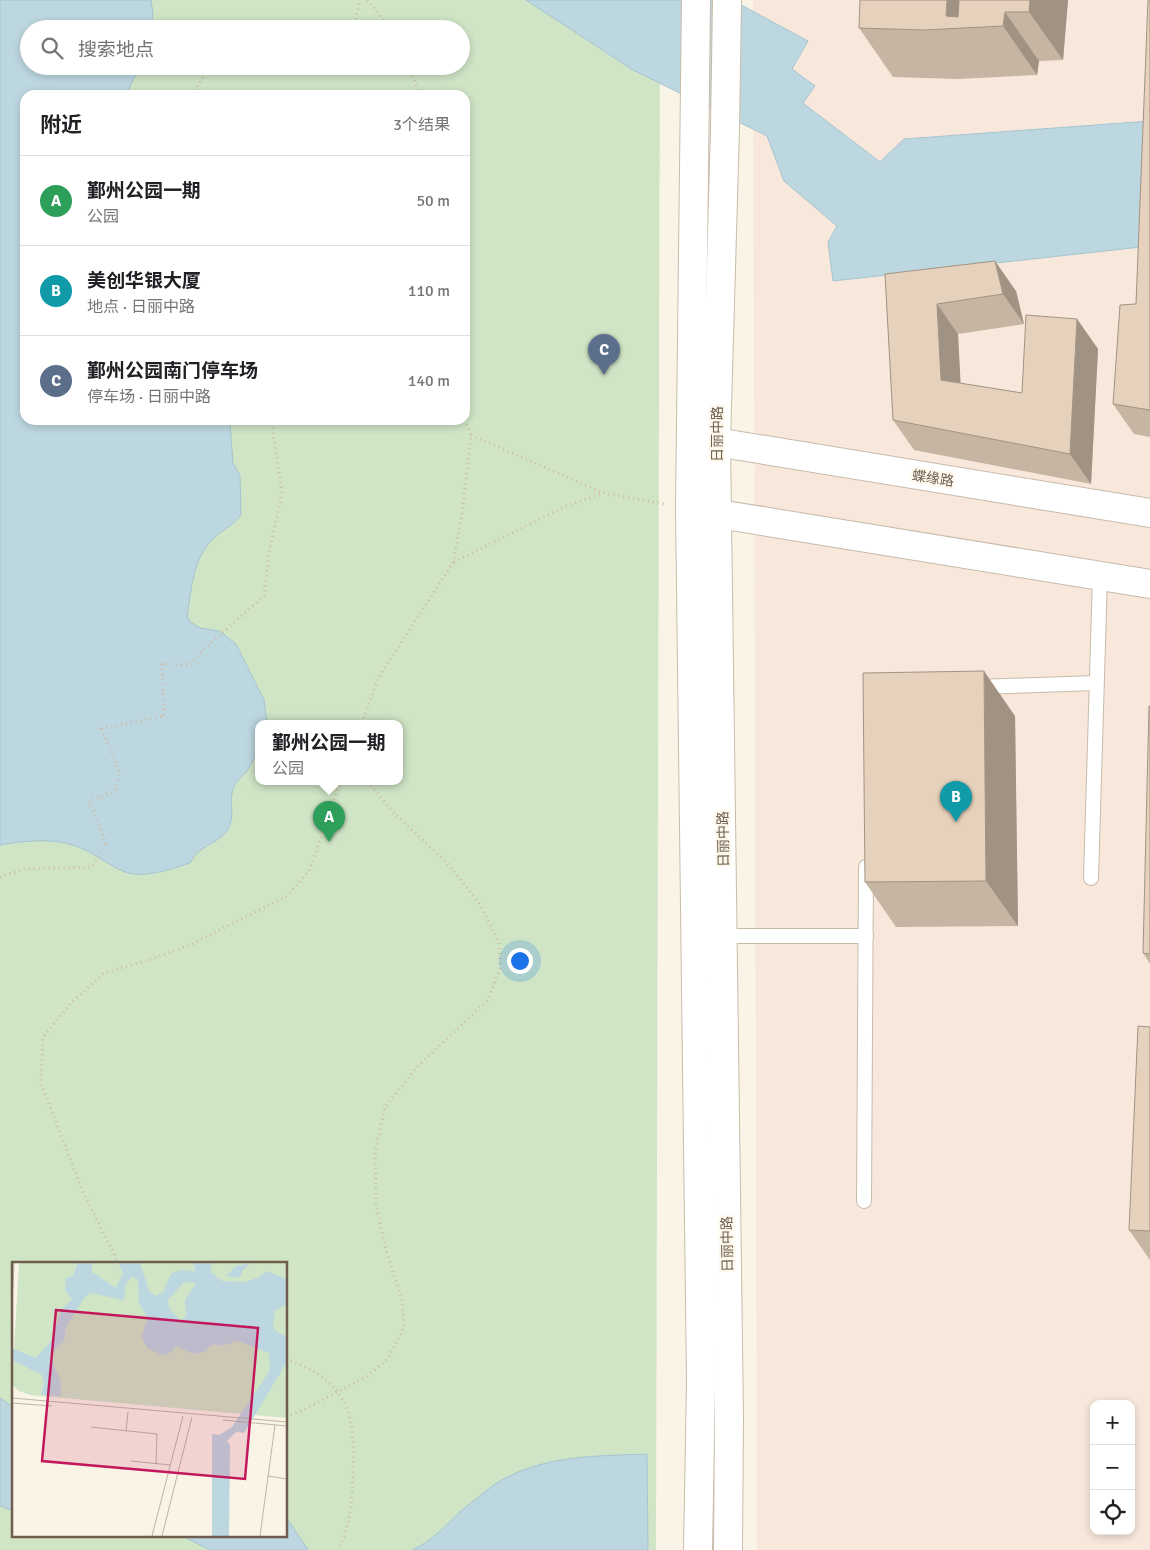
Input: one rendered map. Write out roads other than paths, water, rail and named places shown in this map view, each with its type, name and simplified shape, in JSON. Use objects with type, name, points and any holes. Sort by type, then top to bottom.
[{"type":"main road","name":"日丽中路","points":[[696,0],[690,509],[701,1382],[698,1550]]},
{"type":"main road","name":"日丽中路","points":[[726,0],[725,129],[716,442],[724,936],[729,1418],[728,1550]]},
{"type":"main road","name":"蝶缘路","points":[[716,442],[1150,514]]},
{"type":"main road","points":[[718,514],[1150,584]]},
{"type":"lane","points":[[1091,878],[1100,576]]},
{"type":"lane","points":[[958,687],[1096,683]]},
{"type":"lane","points":[[864,1201],[866,850]]},
{"type":"lane","points":[[724,936],[866,936]]},
{"type":"water","points":[[0,0],[151,0],[152,20],[20,20],[20,75],[136,75],[128,90],[20,90],[20,425],[230,425],[233,463],[240,476],[241,515],[207,545],[202,554],[194,574],[187,616],[190,622],[200,628],[219,631],[236,644],[264,700],[267,720],[255,720],[255,756],[247,771],[234,786],[232,817],[227,831],[223,836],[198,852],[190,863],[149,874],[132,874],[112,866],[73,845],[55,841],[18,842],[0,845]]},
{"type":"water","points":[[526,0],[732,0],[808,41],[792,69],[815,86],[803,103],[880,162],[904,139],[1150,121],[1150,246],[833,281],[828,242],[837,226],[784,181],[767,136],[633,70]]},
{"type":"water","points":[[0,1398],[12,1407],[12,1510],[0,1506]]},
{"type":"water","points":[[647,1454],[648,1550],[412,1550],[437,1534],[463,1509],[490,1488],[519,1472],[555,1461],[573,1458]]},
{"type":"water","points":[[288,1520],[308,1550],[210,1550],[187,1538],[288,1538]]},
{"type":"place","name":"鄞州公园南门停车场","points":[[604,375]]},
{"type":"place","name":"美创华银大厦","points":[[956,822]]},
{"type":"place","name":"鄞州公园一期","points":[[329,842]]}]
